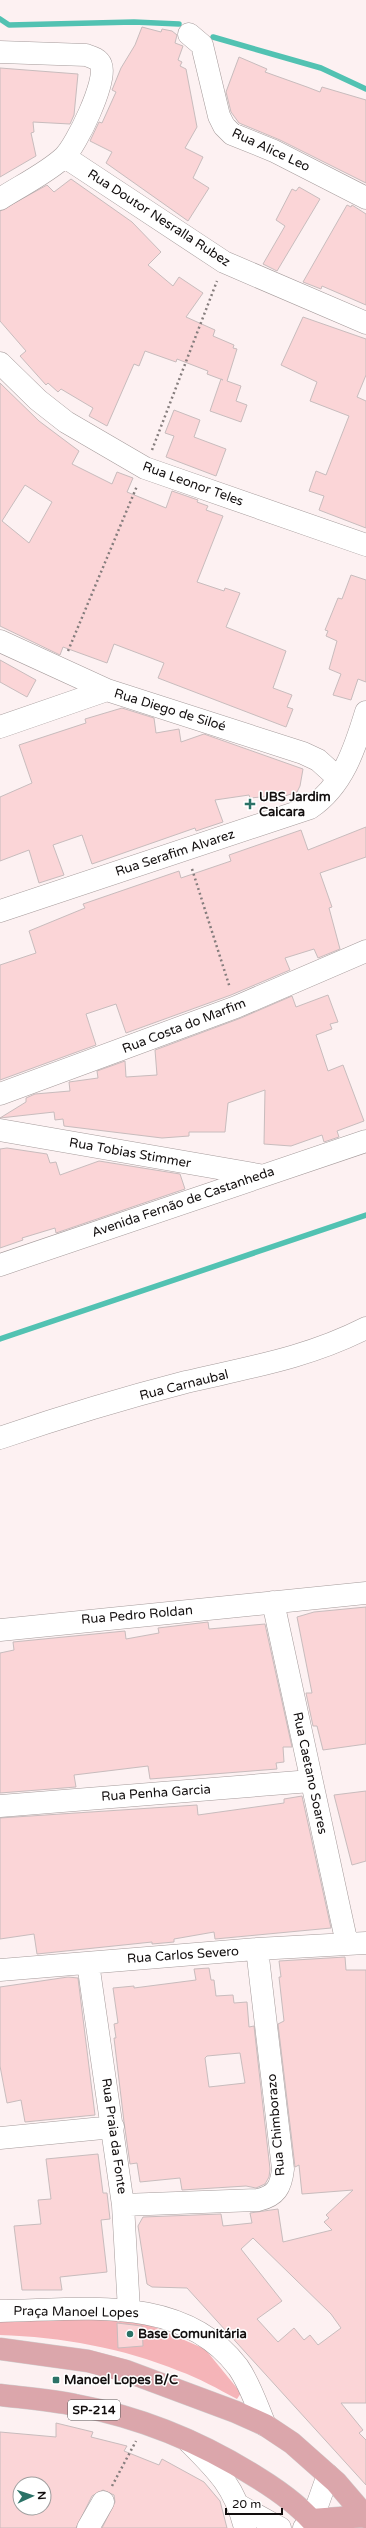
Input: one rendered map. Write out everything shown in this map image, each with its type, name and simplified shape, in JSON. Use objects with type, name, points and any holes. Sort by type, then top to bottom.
[{"type":"main road","points":[[0,2349],[88,2361],[126,2371],[207,2400],[265,2425],[292,2443],[328,2475],[366,2517]]},
{"type":"main road","name":"SP-214","points":[[0,2395],[76,2405],[146,2424],[186,2439],[233,2462],[273,2488],[311,2525]]},
{"type":"main road","points":[[311,2525],[366,2517]]},
{"type":"street","name":"Rua Alice Leo","points":[[189,34],[202,45],[219,116],[224,126],[232,134],[286,157],[366,198]]},
{"type":"street","points":[[0,52],[86,56],[94,58],[101,64],[101,82],[85,121],[65,157],[0,200]]},
{"type":"street","name":"Rua Doutor Nesralla Rubez","points":[[65,157],[224,262],[366,323]]},
{"type":"street","name":"Rua Leonor Teles","points":[[0,363],[38,400],[66,422],[145,468],[366,545]]},
{"type":"street","name":"Rua Diego de Siloé","points":[[0,641],[107,690],[303,752],[318,760],[338,778]]},
{"type":"street","points":[[0,727],[107,690]]},
{"type":"street","name":"Rua Serafim Alvarez","points":[[0,911],[310,808],[323,799],[333,788],[353,755],[366,712]]},
{"type":"street","name":"Rua Costa do Marfim","points":[[0,1094],[236,1007],[366,951]]},
{"type":"street","name":"Rua Tobias Stimmer","points":[[0,1130],[260,1175]]},
{"type":"street","name":"Avenida Fernão de Castanheda","points":[[0,1265],[260,1175],[366,1141]]},
{"type":"street","name":"Rua Carnaubal","points":[[0,1438],[186,1382],[301,1356],[338,1342],[366,1328]]},
{"type":"street","name":"Rua Pedro Roldan","points":[[0,1630],[366,1592]]},
{"type":"street","name":"Rua Caetano Soares","points":[[273,1602],[312,1781],[357,1943]]},
{"type":"street","name":"Rua Penha Garcia","points":[[0,1806],[312,1781]]},
{"type":"street","name":"Rua Carlos Severo","points":[[0,1970],[357,1943]]},
{"type":"street","name":"Rua Chimborazo","points":[[123,2205],[258,2200],[275,2194],[282,2182],[283,2169],[257,1950]]},
{"type":"street","name":"Rua Praia da Fonte","points":[[88,1963],[113,2127],[123,2205],[129,2310]]},
{"type":"street","points":[[0,2138],[113,2127]]},
{"type":"street","name":"Praça Manoel Lopes","points":[[0,2311],[129,2310],[182,2323],[212,2341],[238,2367],[265,2425]]},
{"type":"street","points":[[186,2439],[214,2467],[231,2489],[240,2506],[245,2528]]},
{"type":"street","points":[[311,2525],[328,2475]]},
{"type":"street","points":[[88,2528],[103,2502]]},
{"type":"street","points":[[240,2506],[280,2528]]},
{"type":"path","points":[[61,668],[145,468],[224,262]]},
{"type":"path","points":[[186,850],[236,1007]]},
{"type":"path","points":[[103,2502],[146,2424]]},
{"type":"shaded area","points":[[107,2318],[138,2320],[205,2349],[241,2393],[237,2399],[186,2374],[158,2363],[114,2350],[69,2341],[0,2335],[0,2321]]},
{"type":"building","points":[[142,27],[161,32],[162,29],[172,31],[177,35],[175,43],[183,46],[178,60],[182,62],[180,66],[186,69],[197,127],[185,148],[203,157],[193,178],[209,188],[188,221],[106,163],[112,152],[90,141],[99,122],[102,123],[116,92],[112,90],[121,68],[135,45]]},
{"type":"building","points":[[239,57],[267,69],[265,72],[320,92],[322,87],[366,100],[366,183],[280,140],[239,123],[231,112],[226,92]]},
{"type":"building","points":[[0,68],[78,74],[74,115],[70,124],[33,122],[34,132],[31,133],[36,156],[0,177]]},
{"type":"building","points":[[71,179],[132,222],[161,252],[148,265],[173,286],[179,277],[203,293],[186,317],[215,330],[213,336],[234,345],[233,348],[237,349],[227,381],[241,386],[236,401],[247,405],[241,422],[210,411],[221,379],[207,374],[208,371],[177,359],[176,362],[145,351],[139,366],[134,364],[107,426],[89,416],[93,408],[61,389],[58,392],[48,383],[46,385],[20,356],[26,351],[0,321],[0,211],[47,185],[54,192]]},
{"type":"building","points":[[299,187],[320,199],[277,271],[263,264],[285,226],[276,220],[292,189],[296,191]]},
{"type":"building","points":[[347,205],[351,207],[352,205],[366,214],[366,305],[322,286],[321,289],[303,282]]},
{"type":"building","points":[[303,317],[366,339],[366,375],[357,397],[366,401],[366,528],[319,510],[324,496],[309,491],[316,471],[326,475],[349,416],[310,401],[317,382],[281,365]]},
{"type":"building","points":[[0,383],[39,421],[79,451],[72,464],[112,484],[117,472],[133,478],[127,492],[166,508],[172,491],[198,500],[197,502],[208,506],[206,510],[223,516],[197,582],[224,591],[225,588],[240,593],[226,627],[286,651],[273,688],[292,695],[287,707],[293,709],[286,727],[158,678],[164,663],[114,644],[107,663],[63,647],[60,655],[0,626]],"holes":[[[25,485],[52,502],[29,543],[2,521]]]},
{"type":"building","points":[[174,410],[200,420],[194,437],[226,449],[216,476],[166,457],[174,436],[165,433]]},
{"type":"building","points":[[351,575],[366,580],[366,682],[358,679],[351,700],[333,695],[341,674],[329,669],[337,641],[326,636],[328,631],[325,630],[338,598],[342,599]]},
{"type":"building","points":[[0,660],[36,680],[27,697],[0,682]]},
{"type":"building","points":[[122,708],[154,718],[156,733],[179,729],[181,742],[204,734],[303,769],[300,786],[297,792],[273,800],[272,796],[250,798],[249,795],[215,800],[223,822],[196,831],[195,828],[92,864],[82,835],[53,845],[64,875],[39,883],[29,850],[0,861],[0,797],[32,783],[19,745],[86,723],[85,719]]},
{"type":"building","points":[[366,827],[366,857],[320,873],[332,907],[329,908],[340,949],[318,958],[314,949],[285,958],[290,970],[231,995],[126,1033],[116,1004],[86,1014],[96,1045],[0,1080],[0,965],[36,953],[29,931],[85,908],[83,904],[179,871],[181,878],[231,861],[229,855],[301,830],[308,850]]},
{"type":"building","points":[[328,995],[338,1022],[330,1024],[332,1029],[316,1035],[328,1071],[343,1065],[364,1121],[337,1131],[339,1137],[324,1142],[322,1135],[291,1146],[264,1144],[265,1090],[228,1103],[225,1132],[189,1132],[189,1136],[162,1138],[64,1126],[63,1119],[55,1120],[54,1112],[0,1118],[26,1102],[26,1098],[35,1094],[70,1091],[69,1082],[98,1078],[97,1071],[125,1061],[126,1077],[157,1075],[155,1050],[241,1018],[292,996],[296,1007]]},
{"type":"building","points":[[7,1148],[47,1154],[50,1163],[56,1162],[60,1175],[99,1161],[180,1174],[185,1189],[56,1233],[55,1228],[22,1238],[23,1240],[0,1248],[0,1149]]},
{"type":"building","points":[[366,1607],[366,1744],[323,1750],[317,1726],[313,1726],[306,1693],[312,1693],[297,1617],[314,1612]]},
{"type":"building","points":[[208,1622],[209,1629],[265,1624],[292,1747],[283,1747],[284,1762],[276,1763],[277,1769],[150,1779],[148,1766],[74,1775],[76,1787],[0,1793],[0,1653],[14,1650],[13,1642],[125,1631],[126,1639],[159,1633],[158,1628]]},
{"type":"building","points":[[366,1791],[366,1861],[352,1865],[334,1795]]},
{"type":"building","points":[[302,1796],[331,1928],[215,1939],[214,1932],[174,1939],[174,1942],[152,1944],[152,1942],[37,1954],[34,1934],[0,1939],[0,1818],[197,1805],[198,1815],[284,1803],[284,1799]]},
{"type":"building","points":[[345,1957],[346,1970],[366,1970],[366,2403],[341,2403],[363,2430],[359,2433],[366,2440],[366,2485],[187,2288],[152,2287],[147,2284],[138,2226],[143,2217],[221,2214],[223,2226],[252,2223],[250,2213],[278,2209],[283,2242],[332,2230],[324,2222],[329,2218],[326,2215],[353,2190],[302,2194],[299,2165],[295,2167],[278,2024],[284,2021],[279,1977],[281,1977],[279,1961]],"holes":[[[253,2238],[331,2314],[341,2328],[318,2345],[310,2335],[304,2340],[294,2328],[278,2342],[257,2319],[282,2301],[241,2249]]]},
{"type":"building","points":[[209,1968],[211,1980],[214,1980],[216,1996],[233,1995],[234,2003],[247,2002],[249,2027],[254,2026],[270,2169],[269,2177],[265,2184],[256,2188],[246,2186],[182,2190],[180,2178],[140,2182],[137,2163],[130,2164],[114,2038],[116,2038],[114,2024],[118,2023],[113,1988],[134,1986],[134,1988],[196,1980],[194,1969]],"holes":[[[240,2053],[245,2083],[209,2087],[205,2058],[207,2056]]]},
{"type":"building","points":[[68,1977],[78,1978],[95,2115],[25,2122],[21,2100],[7,2103],[0,2066],[0,1987]]},
{"type":"building","points":[[98,2154],[103,2193],[107,2193],[110,2219],[101,2220],[107,2272],[60,2277],[62,2290],[22,2290],[14,2226],[41,2224],[38,2200],[51,2199],[46,2159]]},
{"type":"building","name":"Base Comunitária","points":[[117,2323],[142,2326],[143,2346],[118,2348]]},
{"type":"building","points":[[56,2423],[93,2432],[91,2437],[127,2446],[124,2451],[159,2465],[162,2459],[204,2482],[220,2501],[227,2528],[102,2528],[115,2502],[114,2495],[103,2490],[92,2496],[76,2528],[0,2528],[0,2432],[56,2437]]},
{"type":"waterway","points":[[0,19],[9,25],[134,22],[179,24]]},
{"type":"waterway","points":[[213,37],[321,68],[366,89]]},
{"type":"waterway","points":[[0,1339],[366,1215]]},
{"type":"place","name":"UBS Jardim Caicara","points":[[250,804]]},
{"type":"place","name":"Base Comunitária","points":[[130,2334]]},
{"type":"place","name":"Manoel Lopes B/C","points":[[56,2380]]}]
